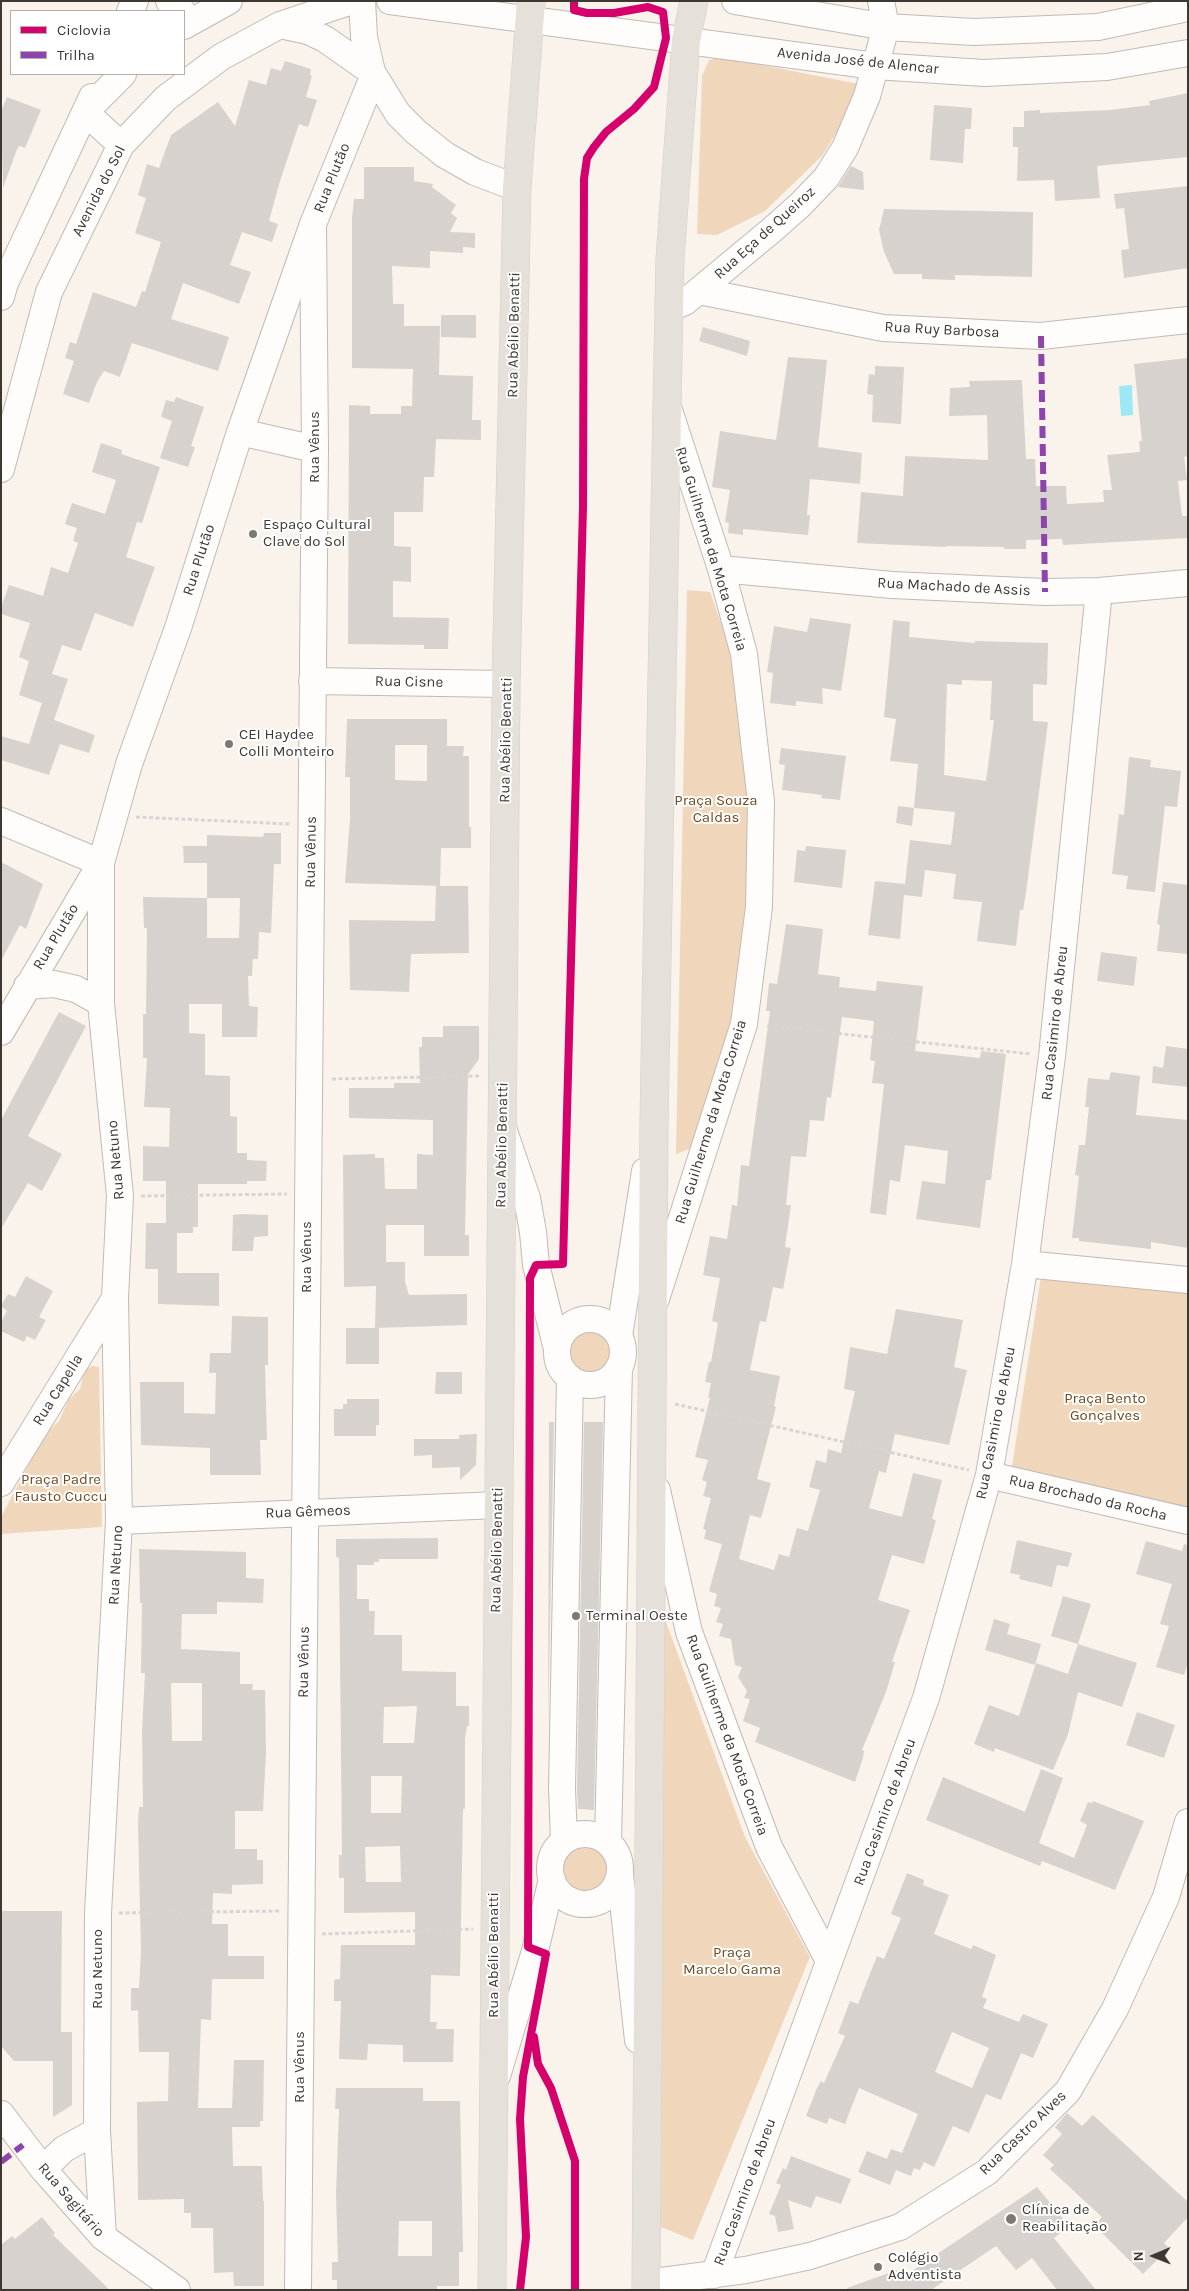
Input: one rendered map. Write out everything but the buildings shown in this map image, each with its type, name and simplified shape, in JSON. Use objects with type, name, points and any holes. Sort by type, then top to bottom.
[{"type":"main road","points":[[646,2286],[654,1122],[670,259],[686,40],[694,1]]},
{"type":"main road","name":"Rua Abélio Benatti","points":[[492,2290],[492,2091],[504,1076],[506,684],[518,188],[530,10]]},
{"type":"street","points":[[169,1],[179,10]]},
{"type":"street","points":[[186,17],[229,1]]},
{"type":"street","name":"Avenida do Sol","points":[[1,469],[49,292],[121,145],[166,98],[221,57],[280,25],[352,1]]},
{"type":"street","points":[[362,1],[364,38],[372,74]]},
{"type":"street","points":[[390,1],[530,10]]},
{"type":"street","points":[[735,1],[886,27],[974,32],[1098,27],[1188,8]]},
{"type":"street","name":"Rua Eça de Queiroz","points":[[670,308],[685,302],[699,291],[800,205],[826,178],[845,148],[868,96],[886,27],[881,1]]},
{"type":"street","name":"Avenida José de Alencar","points":[[530,10],[686,40],[875,66],[984,73],[1107,68],[1188,53]]},
{"type":"street","points":[[280,25],[308,31],[325,39],[372,74],[398,114],[416,132],[446,155],[475,172],[518,188]]},
{"type":"street","points":[[1098,27],[1107,68]]},
{"type":"street","name":"Rua Plutão","points":[[1,1032],[26,986],[101,863],[113,816],[178,628],[240,432],[313,224],[372,74]]},
{"type":"street","points":[[2,287],[102,75]]},
{"type":"street","points":[[85,112],[123,75]]},
{"type":"street","points":[[85,112],[121,145]]},
{"type":"street","name":"Rua Vênus","points":[[298,2290],[315,449],[313,224]]},
{"type":"street","name":"Rua Ruy Barbosa","points":[[699,291],[883,328],[1041,336],[1188,320]]},
{"type":"street","name":"Rua Guilherme da Mota Correia","points":[[653,1310],[744,1024],[759,907],[761,802],[744,654],[721,569],[667,405]]},
{"type":"street","points":[[240,432],[315,449]]},
{"type":"street","name":"Rua Machado de Assis","points":[[721,569],[892,585],[1045,592],[1099,591],[1188,583]]},
{"type":"street","name":"Rua Casimiro de Abreu","points":[[714,2275],[926,1698],[989,1474],[1025,1264],[1052,1056],[1099,591]]},
{"type":"street","name":"Rua Cisne","points":[[312,681],[506,684]]},
{"type":"street","points":[[1,822],[101,863]]},
{"type":"street","name":"Rua Netuno","points":[[101,863],[101,1003],[120,1196],[116,1298],[119,1521],[98,1913],[97,2131],[103,2238]]},
{"type":"street","points":[[26,986],[54,984],[68,987],[101,1003]]},
{"type":"street","points":[[619,1336],[654,1122]]},
{"type":"street","points":[[502,1123],[527,1198],[534,1232],[536,1265],[562,1370],[570,1378],[581,1384],[592,1385],[608,1379],[619,1367]]},
{"type":"street","points":[[1025,1264],[1188,1280]]},
{"type":"street","name":"Rua Capella","points":[[1,1483],[116,1298]]},
{"type":"street","points":[[557,1349],[559,1339],[573,1323],[583,1319],[594,1318],[604,1321],[619,1336],[623,1346],[623,1356],[619,1367],[608,1842]]},
{"type":"street","points":[[564,1840],[562,1789],[570,1378]]},
{"type":"street","name":"Rua Guilherme da Mota Correia","points":[[652,1467],[689,1632],[769,1847],[829,1961]]},
{"type":"street","name":"Rua Brochado da Rocha","points":[[989,1474],[1188,1521]]},
{"type":"street","name":"Rua Gêmeos","points":[[119,1521],[498,1505]]},
{"type":"street","name":"Rua Castro Alves","points":[[646,2286],[810,2256],[900,2226],[988,2172],[1068,2091],[1115,2010],[1166,1896],[1188,1822]]},
{"type":"street","points":[[492,2091],[535,1951],[552,1879],[552,1860],[556,1849],[564,1840],[575,1835],[587,1834],[598,1836],[608,1842],[616,1852],[620,1863],[646,2115]]},
{"type":"street","points":[[552,1879],[559,1892],[568,1900],[590,1904],[610,1894],[620,1874]]},
{"type":"street","name":"Rua Sagitário","points":[[1,2114],[43,2169],[103,2238],[177,2290]]},
{"type":"street","points":[[43,2169],[64,2148],[97,2131]]},
{"type":"path","points":[[113,816],[311,825]]},
{"type":"path","points":[[744,1024],[1052,1056]]},
{"type":"path","points":[[309,1080],[504,1076]]},
{"type":"path","points":[[120,1196],[308,1194]]},
{"type":"path","points":[[652,1399],[989,1474]]},
{"type":"path","points":[[98,1913],[301,1923],[494,1928]]},
{"type":"green space","points":[[721,57],[859,84],[845,119],[822,156],[765,211],[717,235],[697,234],[702,76],[709,60]]},
{"type":"green space","name":"Praça Souza Caldas","points":[[687,590],[710,592],[733,657],[750,808],[745,916],[730,1025],[692,1148],[676,1154]]},
{"type":"green space","name":"Praça Bento Gonçalves","points":[[1041,1276],[1188,1291],[1188,1514],[1011,1473]]},
{"type":"green space","points":[[584,1327],[594,1327],[607,1334],[614,1347],[614,1357],[607,1370],[594,1377],[584,1377],[575,1373],[568,1366],[564,1357],[564,1347],[568,1338],[575,1331]]},
{"type":"green space","name":"Praça Padre Fausto Cuccu","points":[[92,1366],[99,1367],[102,1527],[1,1534],[1,1517],[45,1434],[59,1421],[69,1399],[80,1389],[84,1371]]},
{"type":"green space","name":"Praça Marcelo Gama","points":[[662,1611],[745,1837],[810,1957],[693,2240],[661,2227]]},
{"type":"green space","points":[[591,1842],[607,1854],[609,1881],[601,1889],[580,1895],[565,1886],[561,1863],[568,1848],[580,1843]]},
{"type":"water","points":[[1132,385],[1133,415],[1121,416],[1119,386]]},
{"type":"marked path","points":[[1041,336],[1045,592]]},
{"type":"marked path","points":[[1,2162],[23,2145]]},
{"type":"cycle path","points":[[520,2290],[526,2237],[520,2119],[523,2077],[546,1954],[528,1947],[530,1278],[536,1265],[563,1264],[583,507],[584,179],[587,158],[594,147],[606,132],[634,109],[654,87],[666,38],[663,12],[648,7],[614,13],[587,13],[574,10],[574,1]]},
{"type":"cycle path","points":[[534,2037],[538,2064],[551,2088],[575,2161],[575,2290]]},
{"type":"place","name":"Espaço Cultural Clave do Sol","points":[[253,534]]},
{"type":"place","name":"CEI Haydee Colli Monteiro","points":[[229,744]]},
{"type":"place","name":"Terminal Oeste","points":[[576,1616]]},
{"type":"place","name":"Clínica de Reabilitação","points":[[1011,2219]]},
{"type":"place","name":"Colégio Adventista","points":[[878,2267]]}]
